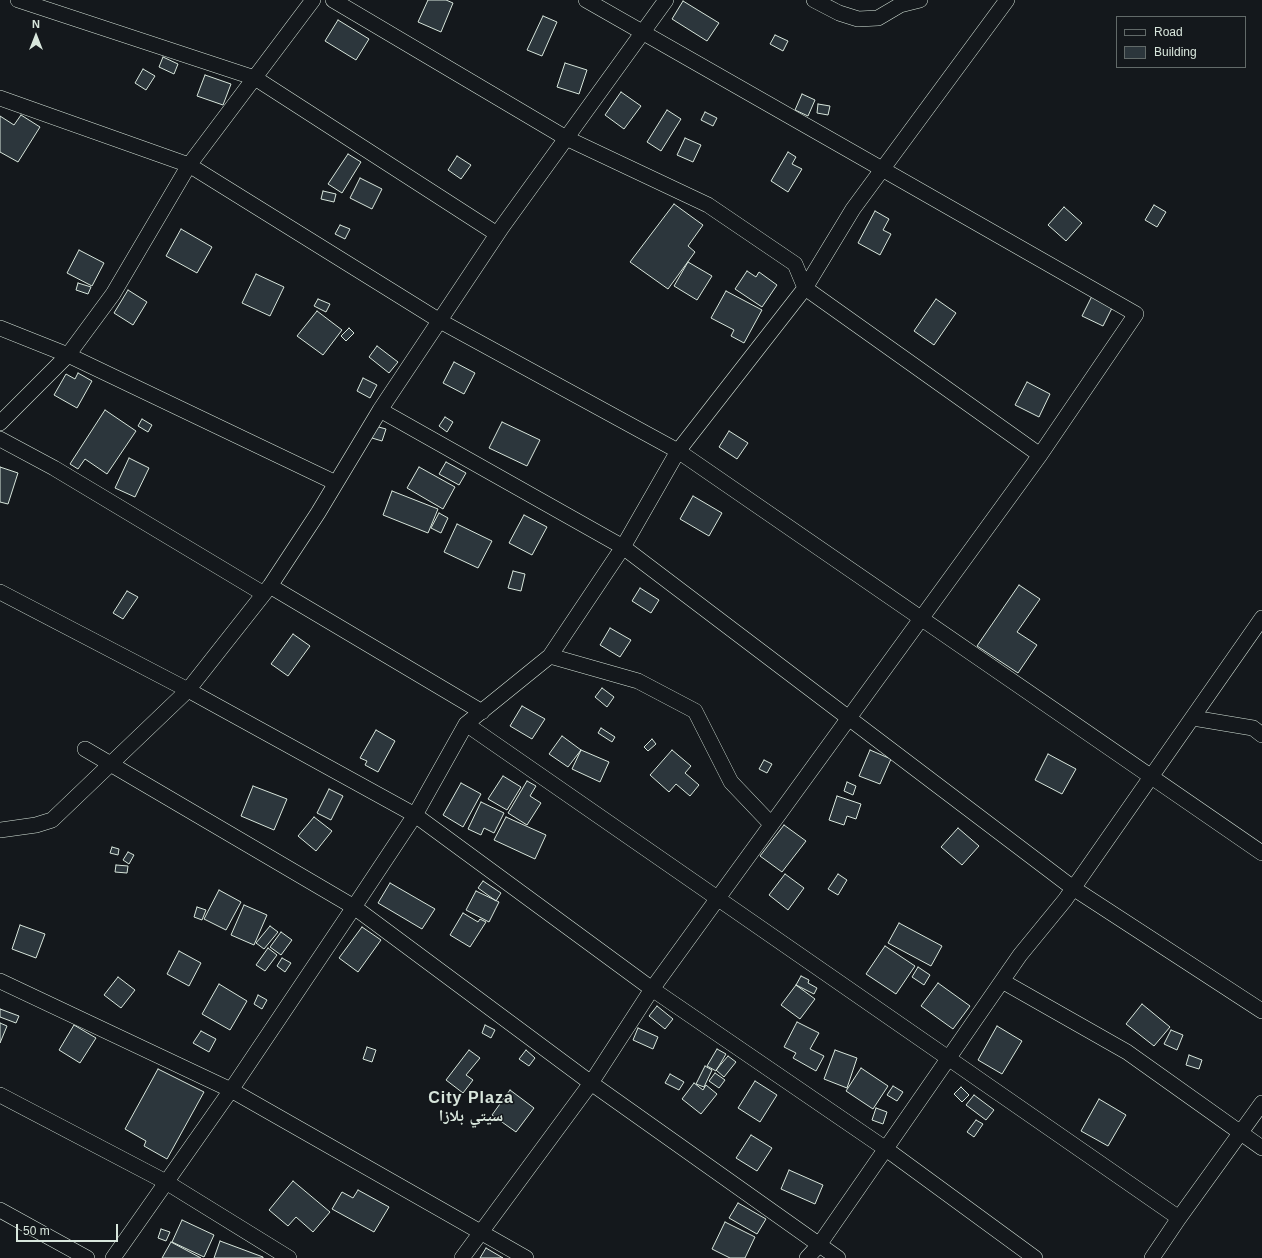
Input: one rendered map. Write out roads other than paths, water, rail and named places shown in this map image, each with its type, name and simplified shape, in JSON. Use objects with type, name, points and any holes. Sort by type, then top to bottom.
[{"type":"street","points":[[18,0],[255,78],[498,234]]},
{"type":"street","points":[[0,423],[68,355],[113,294],[189,165],[313,0]]},
{"type":"street","points":[[333,0],[566,138],[708,205],[796,264],[805,288],[1040,455]]},
{"type":"street","points":[[462,1258],[591,1083],[652,989],[1040,455],[1136,314],[586,0]]},
{"type":"street","points":[[0,830],[36,825],[52,820],[188,690],[267,590],[336,483],[380,410],[498,234],[666,0]]},
{"type":"street","points":[[814,0],[839,13],[858,19],[878,18],[900,5],[920,0]]},
{"type":"street","points":[[113,1258],[230,1090],[354,907],[414,815],[466,724],[550,656],[623,547],[678,450],[805,288],[853,210],[1007,0]]},
{"type":"street","points":[[0,98],[189,165],[440,321],[678,450],[1262,853]]},
{"type":"street","points":[[0,328],[68,355],[336,483]]},
{"type":"street","points":[[380,410],[623,547],[1073,888],[1262,1011]]},
{"type":"street","points":[[0,439],[54,468],[482,712]]},
{"type":"street","points":[[0,592],[188,690],[414,815],[652,989],[886,1149],[1035,1258]]},
{"type":"street","points":[[807,1258],[819,1245],[1020,955],[1073,888],[1152,777],[1262,618]]},
{"type":"street","points":[[550,656],[638,681],[695,711],[731,782],[771,824]]},
{"type":"street","points":[[1193,718],[1253,728],[1262,735]]},
{"type":"street","points":[[466,724],[1179,1218]]},
{"type":"street","points":[[85,749],[354,907],[591,1083],[838,1258]]},
{"type":"street","points":[[0,981],[230,1090],[481,1231],[526,1258]]},
{"type":"street","points":[[1002,981],[1126,1052],[1240,1134],[1262,1148]]},
{"type":"street","points":[[0,1095],[166,1182],[289,1258]]},
{"type":"street","points":[[1152,1258],[1262,1102]]},
{"type":"street","points":[[0,1210],[87,1258]]},
{"type":"district","name":"City Plaza سيتي بلازا","points":[[471,1108]]}]
